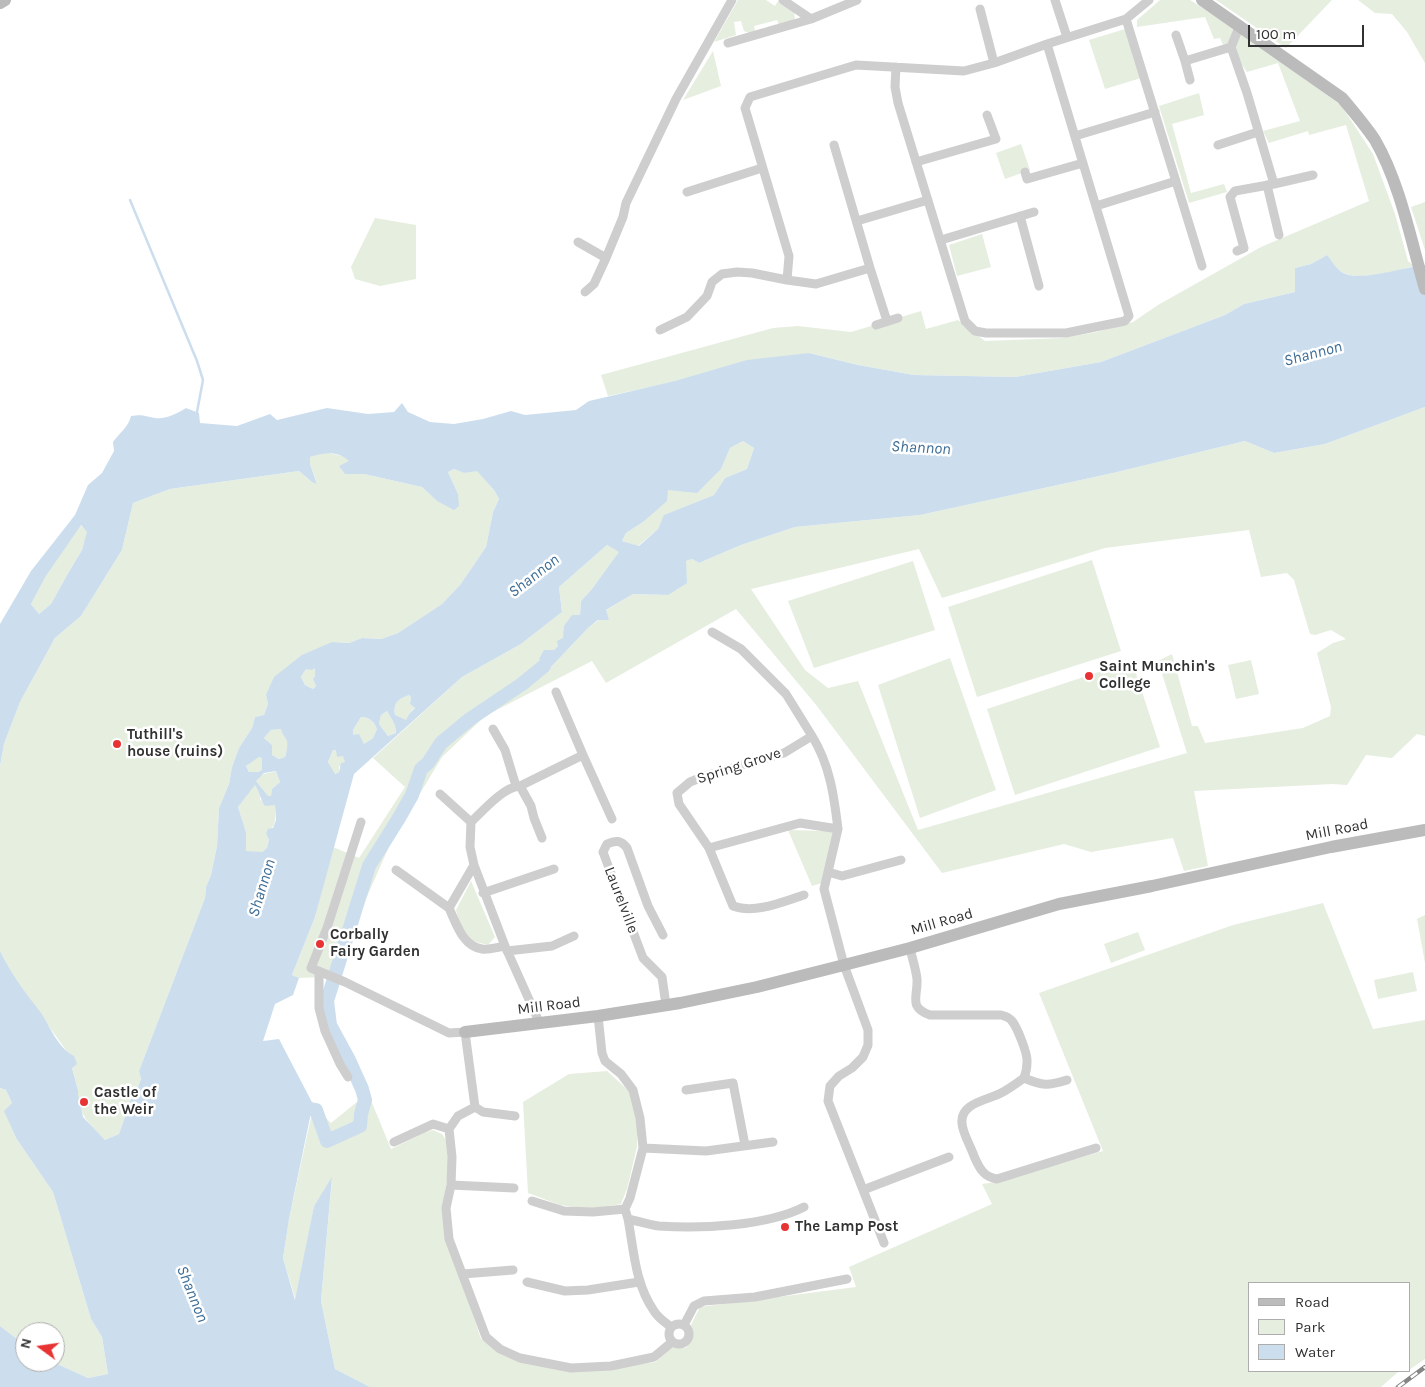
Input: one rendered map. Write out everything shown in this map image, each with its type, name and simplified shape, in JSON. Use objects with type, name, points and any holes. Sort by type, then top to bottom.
[{"type":"street","points":[[0,3],[5,0]]},
{"type":"street","points":[[585,292],[594,284],[623,217],[626,203],[676,99],[732,0]]},
{"type":"street","points":[[783,0],[811,19]]},
{"type":"street","points":[[728,42],[811,19],[857,0]]},
{"type":"street","points":[[1055,0],[1067,37]]},
{"type":"street","points":[[787,280],[789,256],[745,108],[750,97],[856,65],[964,71],[994,63],[1067,37],[1126,19],[1149,0]]},
{"type":"street","points":[[1202,0],[1342,98],[1356,115],[1375,141],[1391,174],[1425,289]]},
{"type":"street","points":[[980,9],[994,63]]},
{"type":"street","points":[[1126,19],[1202,266]]},
{"type":"street","points":[[1240,26],[1232,47],[1258,132],[1279,235]]},
{"type":"street","points":[[1176,35],[1190,80]]},
{"type":"street","points":[[896,67],[895,87],[898,103],[965,321],[975,330],[986,333],[1066,333],[1125,321],[1129,316],[1047,44]]},
{"type":"street","points":[[1185,61],[1232,47]]},
{"type":"street","points":[[1075,136],[1155,112]]},
{"type":"street","points":[[988,115],[999,148]]},
{"type":"street","points":[[1218,145],[1258,132]]},
{"type":"street","points":[[916,162],[996,139]]},
{"type":"street","points":[[834,146],[887,321]]},
{"type":"street","points":[[1025,172],[1027,179],[1083,163]]},
{"type":"street","points":[[687,192],[762,168]]},
{"type":"street","points":[[1244,248],[1230,197],[1235,191],[1313,175]]},
{"type":"street","points":[[1096,206],[1176,181]]},
{"type":"street","points":[[858,221],[928,200]]},
{"type":"street","points":[[941,240],[1034,212]]},
{"type":"street","points":[[1020,216],[1039,286]]},
{"type":"street","points":[[578,242],[606,258]]},
{"type":"street","points":[[660,330],[687,317],[707,296],[712,282],[722,274],[752,273],[816,284],[870,268]]},
{"type":"street","points":[[876,325],[898,318]]},
{"type":"street","points":[[712,632],[741,649],[786,694],[819,748],[830,775],[838,829],[824,889],[844,965],[868,1030],[868,1045],[863,1057],[852,1068],[838,1076],[830,1086],[828,1101],[884,1243]]},
{"type":"street","points":[[556,692],[582,756],[612,819]]},
{"type":"street","points":[[493,729],[504,750],[518,786],[531,806],[542,838]]},
{"type":"street","name":"Spring Grove","points":[[709,848],[679,804],[676,793],[690,782],[704,776],[784,753],[812,736]]},
{"type":"street","points":[[540,1024],[483,893],[470,847],[471,822],[498,796],[582,756]]},
{"type":"street","points":[[440,794],[471,822]]},
{"type":"street","points":[[360,822],[327,928],[311,968],[345,982],[449,1033],[466,1032],[475,1106],[483,1112],[515,1116]]},
{"type":"street","points":[[804,895],[770,906],[741,909],[733,906],[709,848],[800,823],[838,829]]},
{"type":"street","name":"Mill Road","points":[[466,1032],[598,1016],[757,987],[910,948],[1059,904],[1331,847],[1425,830]]},
{"type":"street","name":"Laurelville","points":[[663,935],[648,906],[627,848],[622,842],[615,840],[607,844],[603,852],[643,958],[662,976],[666,1005]]},
{"type":"street","points":[[828,872],[842,876],[901,860]]},
{"type":"street","points":[[449,908],[474,865]]},
{"type":"street","points":[[483,893],[554,869]]},
{"type":"street","points":[[396,870],[449,908],[460,932],[470,945],[482,949],[552,946],[574,936]]},
{"type":"street","points":[[910,948],[917,976],[915,1000],[917,1007],[923,1013],[930,1015],[1001,1015],[1011,1019],[1028,1060],[1024,1078],[1000,1093],[973,1104],[963,1116],[962,1123],[979,1166],[984,1173],[990,1178],[997,1179],[1096,1148]]},
{"type":"street","points":[[319,971],[319,1008],[325,1031],[348,1077]]},
{"type":"street","points":[[598,1016],[602,1053],[605,1061],[621,1074],[633,1090],[640,1118],[643,1148],[630,1198],[625,1209],[638,1282],[655,1313],[671,1327]]},
{"type":"street","points":[[1024,1078],[1049,1085],[1067,1080]]},
{"type":"street","points":[[686,1090],[733,1083],[745,1145]]},
{"type":"street","points":[[475,1106],[458,1116],[449,1129],[452,1157],[451,1185],[446,1208],[450,1239],[478,1320],[486,1336],[500,1349],[520,1358],[571,1368],[611,1366],[654,1356],[672,1342]]},
{"type":"street","points":[[394,1142],[433,1124],[449,1129]]},
{"type":"street","points":[[643,1148],[706,1151],[773,1142]]},
{"type":"street","points":[[863,1190],[948,1157]]},
{"type":"street","points":[[451,1185],[514,1188]]},
{"type":"street","points":[[532,1201],[564,1211],[593,1212],[625,1209]]},
{"type":"street","points":[[628,1219],[658,1226],[704,1226],[759,1221],[792,1213],[804,1207]]},
{"type":"street","points":[[463,1274],[513,1270]]},
{"type":"street","points":[[684,1325],[694,1306],[704,1301],[755,1297],[847,1279]]},
{"type":"street","points":[[526,1282],[565,1290],[588,1290],[638,1282]]},
{"type":"street","points":[[676,1324],[684,1325],[689,1334],[687,1340],[678,1344],[672,1342],[669,1336],[671,1327],[676,1324]]},
{"type":"green space","points":[[738,0],[766,0],[775,6],[778,1],[794,12],[795,18],[793,21],[779,25],[777,20],[754,26],[755,31],[749,33],[744,31],[741,21],[734,22],[736,35],[714,42]]},
{"type":"green space","points":[[1160,0],[1190,0],[1234,28],[1341,105],[1373,154],[1395,214],[1408,261],[1414,266],[1369,276],[1350,275],[1339,270],[1327,255],[1311,264],[1295,268],[1295,292],[1244,304],[1225,315],[1101,362],[1015,377],[914,375],[858,365],[809,353],[608,396],[601,375],[773,328],[798,326],[851,332],[921,311],[926,329],[958,320],[985,341],[1063,338],[1097,332],[1133,322],[1158,305],[1261,247],[1369,201],[1346,125],[1309,135],[1308,131],[1269,143],[1263,131],[1300,121],[1278,63],[1247,72],[1230,47],[1224,47],[1220,38],[1214,39],[1205,17],[1137,27],[1137,20]]},
{"type":"green space","points":[[1216,0],[1332,0],[1286,48]]},
{"type":"green space","points":[[1358,0],[1425,0],[1425,63],[1407,32],[1392,14],[1375,13]]},
{"type":"green space","points":[[1125,29],[1141,78],[1105,89],[1089,40]]},
{"type":"green space","points":[[713,51],[721,86],[683,100]]},
{"type":"green space","points":[[1199,93],[1204,115],[1172,124],[1191,193],[1224,184],[1227,192],[1189,203],[1159,106]]},
{"type":"green space","points":[[1021,144],[1030,170],[1005,179],[996,153]]},
{"type":"green space","points":[[1425,202],[1425,250],[1411,207]]},
{"type":"green space","points":[[375,218],[416,225],[416,279],[380,286],[355,279],[351,267]]},
{"type":"green space","points":[[982,234],[991,267],[957,276],[949,245]]},
{"type":"green space","points":[[1425,407],[1425,736],[1417,734],[1392,758],[1366,755],[1347,785],[1333,784],[1194,791],[1208,866],[1184,871],[1173,838],[1091,852],[1064,844],[942,873],[817,706],[736,609],[606,683],[592,661],[485,716],[442,757],[392,840],[353,928],[337,985],[322,977],[299,978],[292,975],[315,917],[333,847],[359,858],[405,787],[373,758],[462,677],[521,644],[562,612],[559,587],[607,545],[620,552],[581,601],[580,615],[554,650],[549,669],[588,628],[599,620],[609,620],[605,611],[633,594],[668,595],[686,561],[692,559],[699,563],[741,545],[795,527],[920,515],[1113,473],[1245,441],[1274,453],[1325,444]],"holes":[[[1249,530],[1261,577],[1287,573],[1294,580],[1310,634],[1315,635],[1331,630],[1346,639],[1333,643],[1317,653],[1331,707],[1330,716],[1303,728],[1205,743],[1198,726],[1192,726],[1172,654],[1158,661],[1187,753],[918,830],[858,681],[828,688],[805,670],[751,589],[919,549],[942,598],[1105,548]],[[326,922],[315,967],[322,977],[307,970]]]},
{"type":"green space","points":[[743,441],[754,448],[747,469],[725,478],[714,495],[665,515],[658,529],[638,546],[622,541],[626,533],[643,522],[668,490],[721,469],[730,448]]},
{"type":"green space","points":[[326,452],[345,457],[350,461],[345,474],[364,474],[422,487],[437,501],[458,494],[448,472],[454,469],[464,473],[477,470],[499,499],[493,512],[486,547],[460,585],[442,604],[398,633],[381,639],[362,638],[349,643],[332,642],[266,695],[268,704],[264,715],[255,717],[252,728],[239,748],[232,767],[229,784],[219,808],[217,846],[205,898],[139,1071],[141,1079],[137,1090],[132,1096],[119,1134],[105,1140],[85,1118],[79,1105],[78,1090],[68,1053],[10,972],[0,951],[0,766],[4,744],[20,702],[55,638],[81,616],[122,550],[133,503],[170,489],[299,471],[312,482],[317,483],[310,464],[310,457]]},
{"type":"green space","points":[[80,525],[88,532],[82,550],[51,604],[39,614],[31,604],[46,576]]},
{"type":"green space","points":[[1092,560],[1121,651],[977,697],[948,607]]},
{"type":"green space","points":[[913,561],[935,630],[814,668],[788,601]]},
{"type":"green space","points":[[950,658],[996,790],[920,818],[878,685]]},
{"type":"green space","points":[[1251,660],[1259,694],[1236,699],[1228,665]]},
{"type":"green space","points":[[1132,661],[1160,747],[1015,795],[987,709]]},
{"type":"green space","points":[[316,668],[314,681],[316,686],[313,689],[305,685],[301,677],[306,669]]},
{"type":"green space","points":[[409,695],[411,697],[410,704],[415,707],[406,721],[395,715],[395,707],[400,700]]},
{"type":"green space","points":[[387,711],[396,730],[396,733],[388,736],[379,724],[381,715]]},
{"type":"green space","points":[[361,717],[371,720],[377,729],[373,738],[364,744],[356,735],[353,735],[353,730]]},
{"type":"green space","points":[[281,729],[289,744],[285,757],[279,759],[272,755],[272,745],[264,738],[271,730]]},
{"type":"green space","points":[[333,750],[336,750],[345,758],[345,762],[339,767],[339,772],[334,774],[328,762]]},
{"type":"green space","points":[[259,756],[262,758],[262,770],[249,772],[246,766]]},
{"type":"green space","points":[[276,771],[280,782],[272,789],[271,796],[268,797],[256,781],[262,775]]},
{"type":"green space","points":[[255,784],[260,793],[260,800],[275,805],[275,821],[266,834],[269,840],[267,848],[262,852],[246,852],[246,832],[238,807]]},
{"type":"green space","points":[[788,830],[827,831],[833,833],[822,883],[812,886]]},
{"type":"green space","points":[[471,881],[495,937],[488,945],[472,941],[460,925],[456,910]]},
{"type":"green space","points":[[1323,903],[1373,1029],[1425,1020],[1425,1359],[1410,1369],[1410,1282],[1248,1282],[1248,1372],[1398,1372],[1381,1387],[370,1387],[335,1369],[321,1301],[332,1179],[314,1206],[296,1301],[283,1258],[289,1219],[313,1108],[314,1106],[331,1123],[368,1093],[391,1149],[433,1130],[442,1134],[446,1140],[449,1168],[443,1219],[459,1274],[481,1339],[518,1361],[578,1372],[656,1362],[672,1347],[686,1348],[693,1336],[691,1325],[700,1307],[856,1287],[849,1267],[992,1204],[982,1184],[997,1182],[1103,1151],[1039,993],[1233,925]]},
{"type":"green space","points":[[1425,915],[1425,963],[1417,919]]},
{"type":"green space","points":[[1138,932],[1145,950],[1111,963],[1104,944]]},
{"type":"green space","points":[[1413,972],[1417,991],[1378,999],[1374,980]]},
{"type":"green space","points":[[607,1071],[630,1092],[637,1119],[637,1147],[627,1189],[621,1204],[588,1209],[560,1205],[528,1193],[523,1102],[569,1074]]},
{"type":"green space","points":[[0,1088],[6,1090],[12,1103],[9,1122],[16,1138],[53,1192],[91,1319],[102,1337],[108,1374],[88,1378],[65,1367],[65,1322],[15,1322],[15,1337],[0,1326]]},
{"type":"water","name":"Shannon","points":[[1327,255],[1343,273],[1351,275],[1371,275],[1425,265],[1425,407],[1325,444],[1274,453],[1245,441],[1113,473],[920,515],[795,527],[741,545],[699,563],[692,559],[686,561],[687,583],[668,595],[633,594],[606,610],[609,620],[598,620],[588,628],[549,669],[539,659],[544,650],[554,650],[558,646],[557,641],[563,638],[564,626],[572,615],[580,615],[581,601],[619,552],[607,545],[559,587],[562,612],[521,644],[462,677],[354,774],[315,917],[292,975],[299,978],[293,995],[275,1004],[263,1041],[279,1039],[314,1106],[312,1108],[289,1219],[283,1258],[295,1300],[314,1206],[332,1177],[321,1301],[335,1369],[370,1387],[0,1387],[0,1326],[15,1337],[15,1372],[65,1372],[65,1367],[88,1378],[108,1374],[102,1337],[91,1319],[53,1192],[16,1138],[4,1111],[12,1103],[6,1090],[0,1088],[0,951],[14,976],[41,1013],[59,1043],[74,1056],[77,1064],[72,1068],[83,1117],[105,1140],[119,1134],[132,1096],[137,1090],[141,1079],[139,1071],[205,898],[217,846],[219,808],[229,784],[232,767],[239,748],[252,728],[255,717],[264,715],[268,704],[266,695],[274,677],[302,655],[332,642],[349,643],[362,638],[381,639],[398,633],[442,604],[460,585],[486,547],[493,512],[499,499],[494,490],[477,471],[464,473],[454,469],[448,472],[458,494],[459,506],[454,510],[437,501],[422,487],[364,474],[345,474],[339,466],[349,461],[340,455],[330,453],[310,457],[310,464],[317,484],[299,471],[170,489],[133,503],[122,550],[81,616],[55,638],[20,702],[4,744],[0,766],[0,624],[31,571],[75,515],[88,485],[102,473],[114,451],[113,442],[126,427],[131,416],[141,415],[163,418],[186,408],[199,413],[200,423],[237,426],[270,414],[277,420],[327,408],[368,414],[394,412],[402,403],[408,412],[430,422],[454,424],[483,419],[511,411],[525,415],[576,410],[589,401],[675,381],[747,360],[809,353],[858,365],[914,375],[1015,377],[1101,362],[1225,315],[1244,304],[1295,292],[1295,268],[1311,264]],"holes":[[[743,441],[754,448],[747,469],[725,478],[714,495],[664,515],[658,529],[639,546],[622,541],[626,533],[643,522],[667,501],[668,490],[697,493],[721,469],[730,448]],[[81,525],[87,532],[82,550],[51,604],[39,614],[31,604],[46,576]],[[315,668],[313,679],[316,686],[313,689],[305,685],[301,677],[306,669],[312,670]],[[409,695],[411,697],[410,704],[415,708],[406,720],[395,715],[395,707],[400,700]],[[387,711],[394,724],[396,733],[388,736],[379,724],[381,715]],[[361,717],[371,720],[377,729],[373,738],[364,744],[359,734],[353,735],[353,730]],[[281,729],[287,740],[285,757],[279,759],[272,755],[272,745],[264,738],[271,730]],[[333,750],[336,750],[337,757],[343,756],[345,762],[341,763],[339,772],[335,774],[328,762]],[[259,757],[262,758],[262,770],[249,772],[246,766]],[[276,771],[280,782],[272,789],[271,796],[268,796],[256,781],[264,773]],[[255,785],[265,806],[275,805],[276,820],[273,828],[268,829],[266,834],[269,840],[267,848],[262,852],[246,851],[246,832],[238,807]]]},
{"type":"waterway","points":[[130,200],[197,361],[203,380],[197,412]]},
{"type":"waterway","points":[[296,1106],[316,1110],[327,1141],[360,1126],[365,1100],[348,1058],[330,1025],[327,1001],[369,866],[412,795],[421,769],[428,763],[441,743],[470,719],[522,684],[544,666]]},
{"type":"railway","points":[[1398,1387],[1425,1367]]},
{"type":"place","name":"Saint Munchin's College","points":[[1089,676]]},
{"type":"place","name":"Tuthill's house (ruins)","points":[[117,744]]},
{"type":"place","name":"Corbally Fairy Garden","points":[[320,944]]},
{"type":"place","name":"Castle of the Weir","points":[[84,1102]]},
{"type":"place","name":"The Lamp Post","points":[[785,1227]]}]
